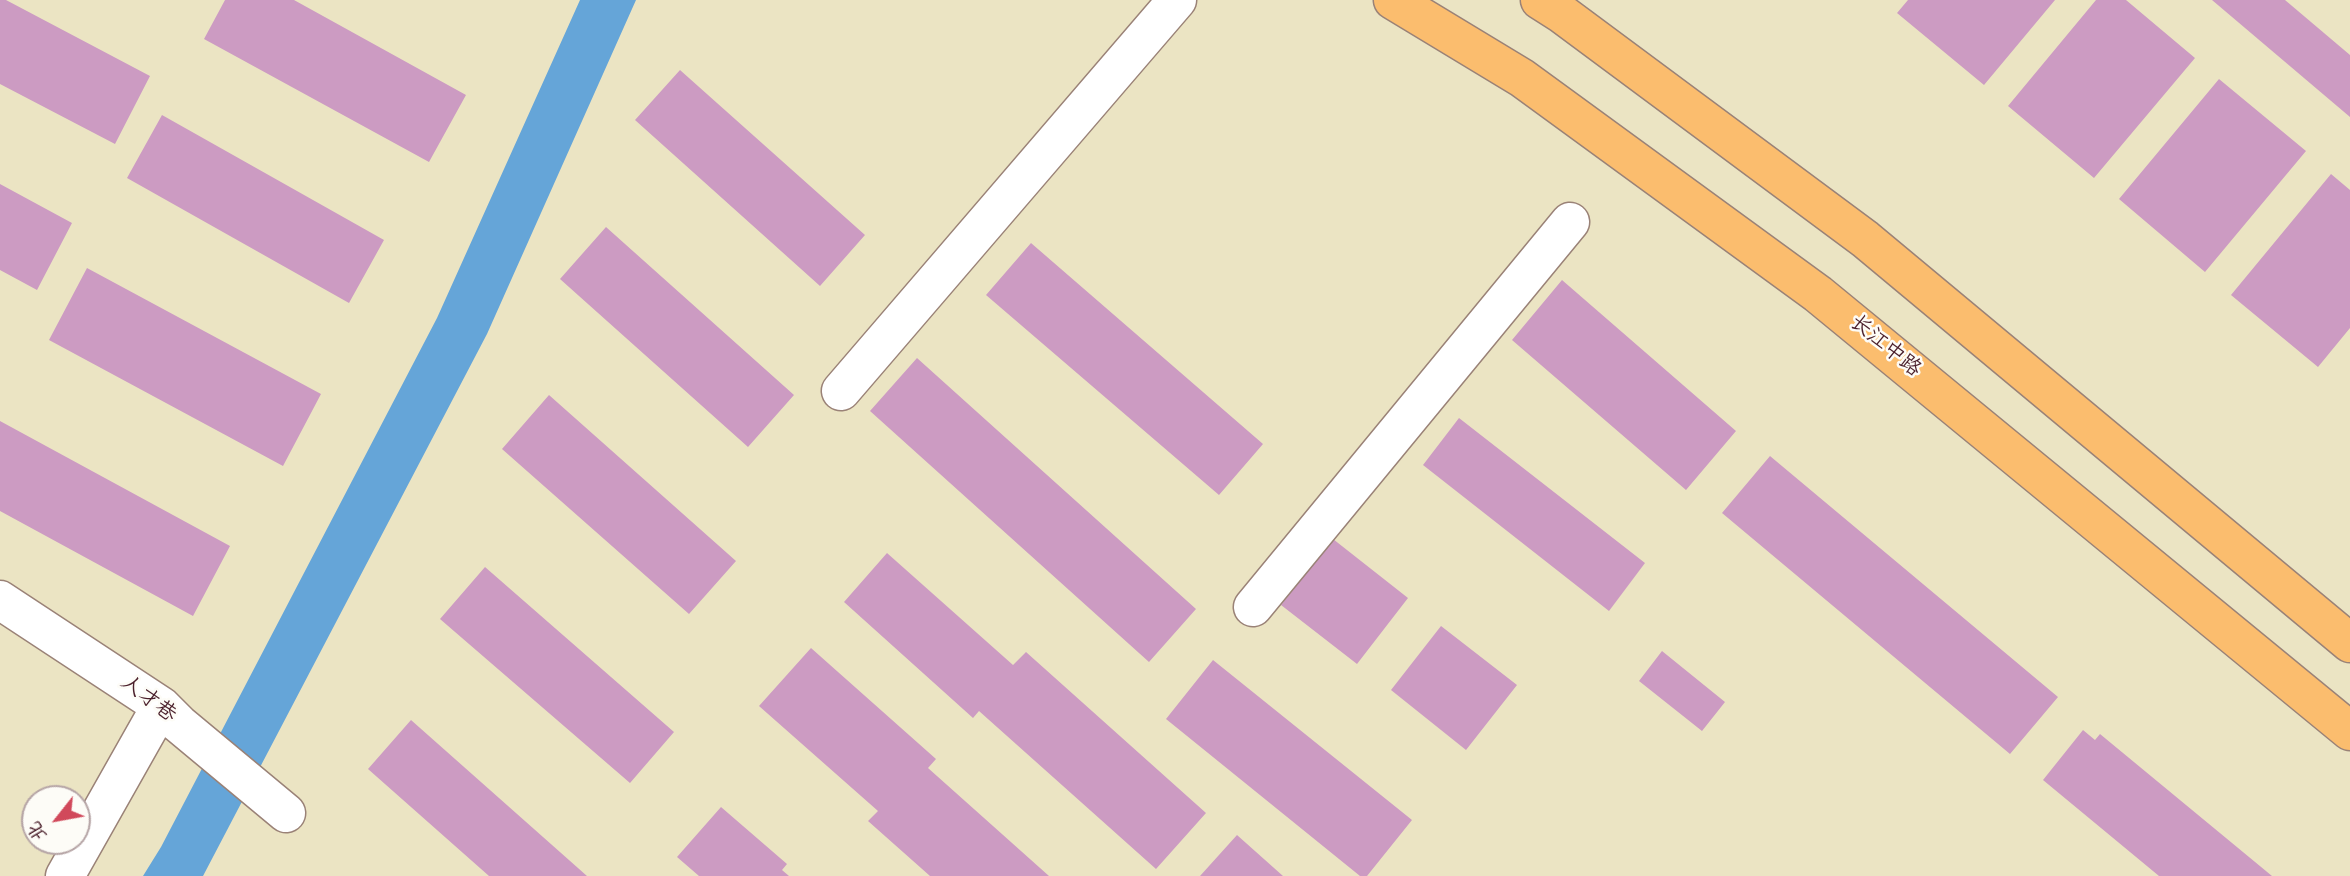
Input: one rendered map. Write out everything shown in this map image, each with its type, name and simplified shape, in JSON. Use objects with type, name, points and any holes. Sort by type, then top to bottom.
[{"type":"main road","name":"长江中路","points":[[1393,0],[1522,78],[1818,294],[2350,731]]},
{"type":"main road","points":[[1540,0],[1865,239],[2350,643]]},
{"type":"street","points":[[841,391],[1177,0]]},
{"type":"street","points":[[1253,607],[1570,222]]},
{"type":"street","name":"人才巷","points":[[0,600],[170,715],[279,807]]},
{"type":"street","points":[[65,876],[170,715]]},
{"type":"water","points":[[580,0],[636,0],[487,334],[203,876],[143,876],[161,847],[437,318]]},
{"type":"building","points":[[0,0],[6,0],[150,76],[115,144],[0,84]]},
{"type":"building","points":[[225,0],[294,0],[466,95],[429,162],[204,39]]},
{"type":"building","points":[[1908,0],[2055,0],[1984,85],[1897,13]]},
{"type":"building","points":[[2096,0],[2126,0],[2195,58],[2094,178],[2008,106]]},
{"type":"building","points":[[2212,0],[2285,0],[2350,55],[2350,117]]},
{"type":"building","points":[[680,70],[865,235],[820,286],[635,120]]},
{"type":"building","points":[[2219,79],[2306,151],[2205,272],[2119,199]]},
{"type":"building","points":[[162,115],[384,240],[349,303],[127,178]]},
{"type":"building","points":[[2331,174],[2350,190],[2350,328],[2318,367],[2231,295]]},
{"type":"building","points":[[0,184],[72,223],[37,290],[0,270]]},
{"type":"building","points":[[606,227],[794,395],[748,447],[560,279]]},
{"type":"building","points":[[1031,243],[1263,444],[1219,495],[986,295]]},
{"type":"building","points":[[87,268],[321,394],[283,466],[49,340]]},
{"type":"building","points":[[1562,280],[1736,431],[1686,490],[1512,340]]},
{"type":"building","points":[[917,358],[1196,609],[1149,662],[870,411]]},
{"type":"building","points":[[549,395],[736,561],[689,614],[502,449]]},
{"type":"building","points":[[1459,418],[1645,563],[1609,611],[1423,465]]},
{"type":"building","points":[[0,421],[230,546],[193,616],[0,511]]},
{"type":"building","points":[[1770,456],[2058,697],[2010,754],[1722,513]]},
{"type":"building","points":[[1333,539],[1408,598],[1357,664],[1281,605]]},
{"type":"building","points":[[887,553],[1013,665],[1026,652],[1206,813],[1156,869],[979,711],[973,718],[844,602]]},
{"type":"building","points":[[485,567],[674,732],[630,783],[440,619]]},
{"type":"building","points":[[1441,626],[1517,685],[1466,750],[1391,690]]},
{"type":"building","points":[[811,648],[936,759],[928,768],[1049,876],[930,876],[868,821],[878,811],[759,706]]},
{"type":"building","points":[[1662,651],[1725,702],[1702,731],[1639,681]]},
{"type":"building","points":[[1213,660],[1412,820],[1367,876],[1360,876],[1166,719]]},
{"type":"building","points":[[411,720],[587,876],[489,876],[368,769]]},
{"type":"building","points":[[2083,730],[2095,740],[2100,734],[2272,876],[2159,876],[2043,780]]},
{"type":"building","points":[[721,807],[787,864],[782,870],[789,876],[699,876],[677,857]]},
{"type":"building","points":[[1237,835],[1283,876],[1200,876]]}]
